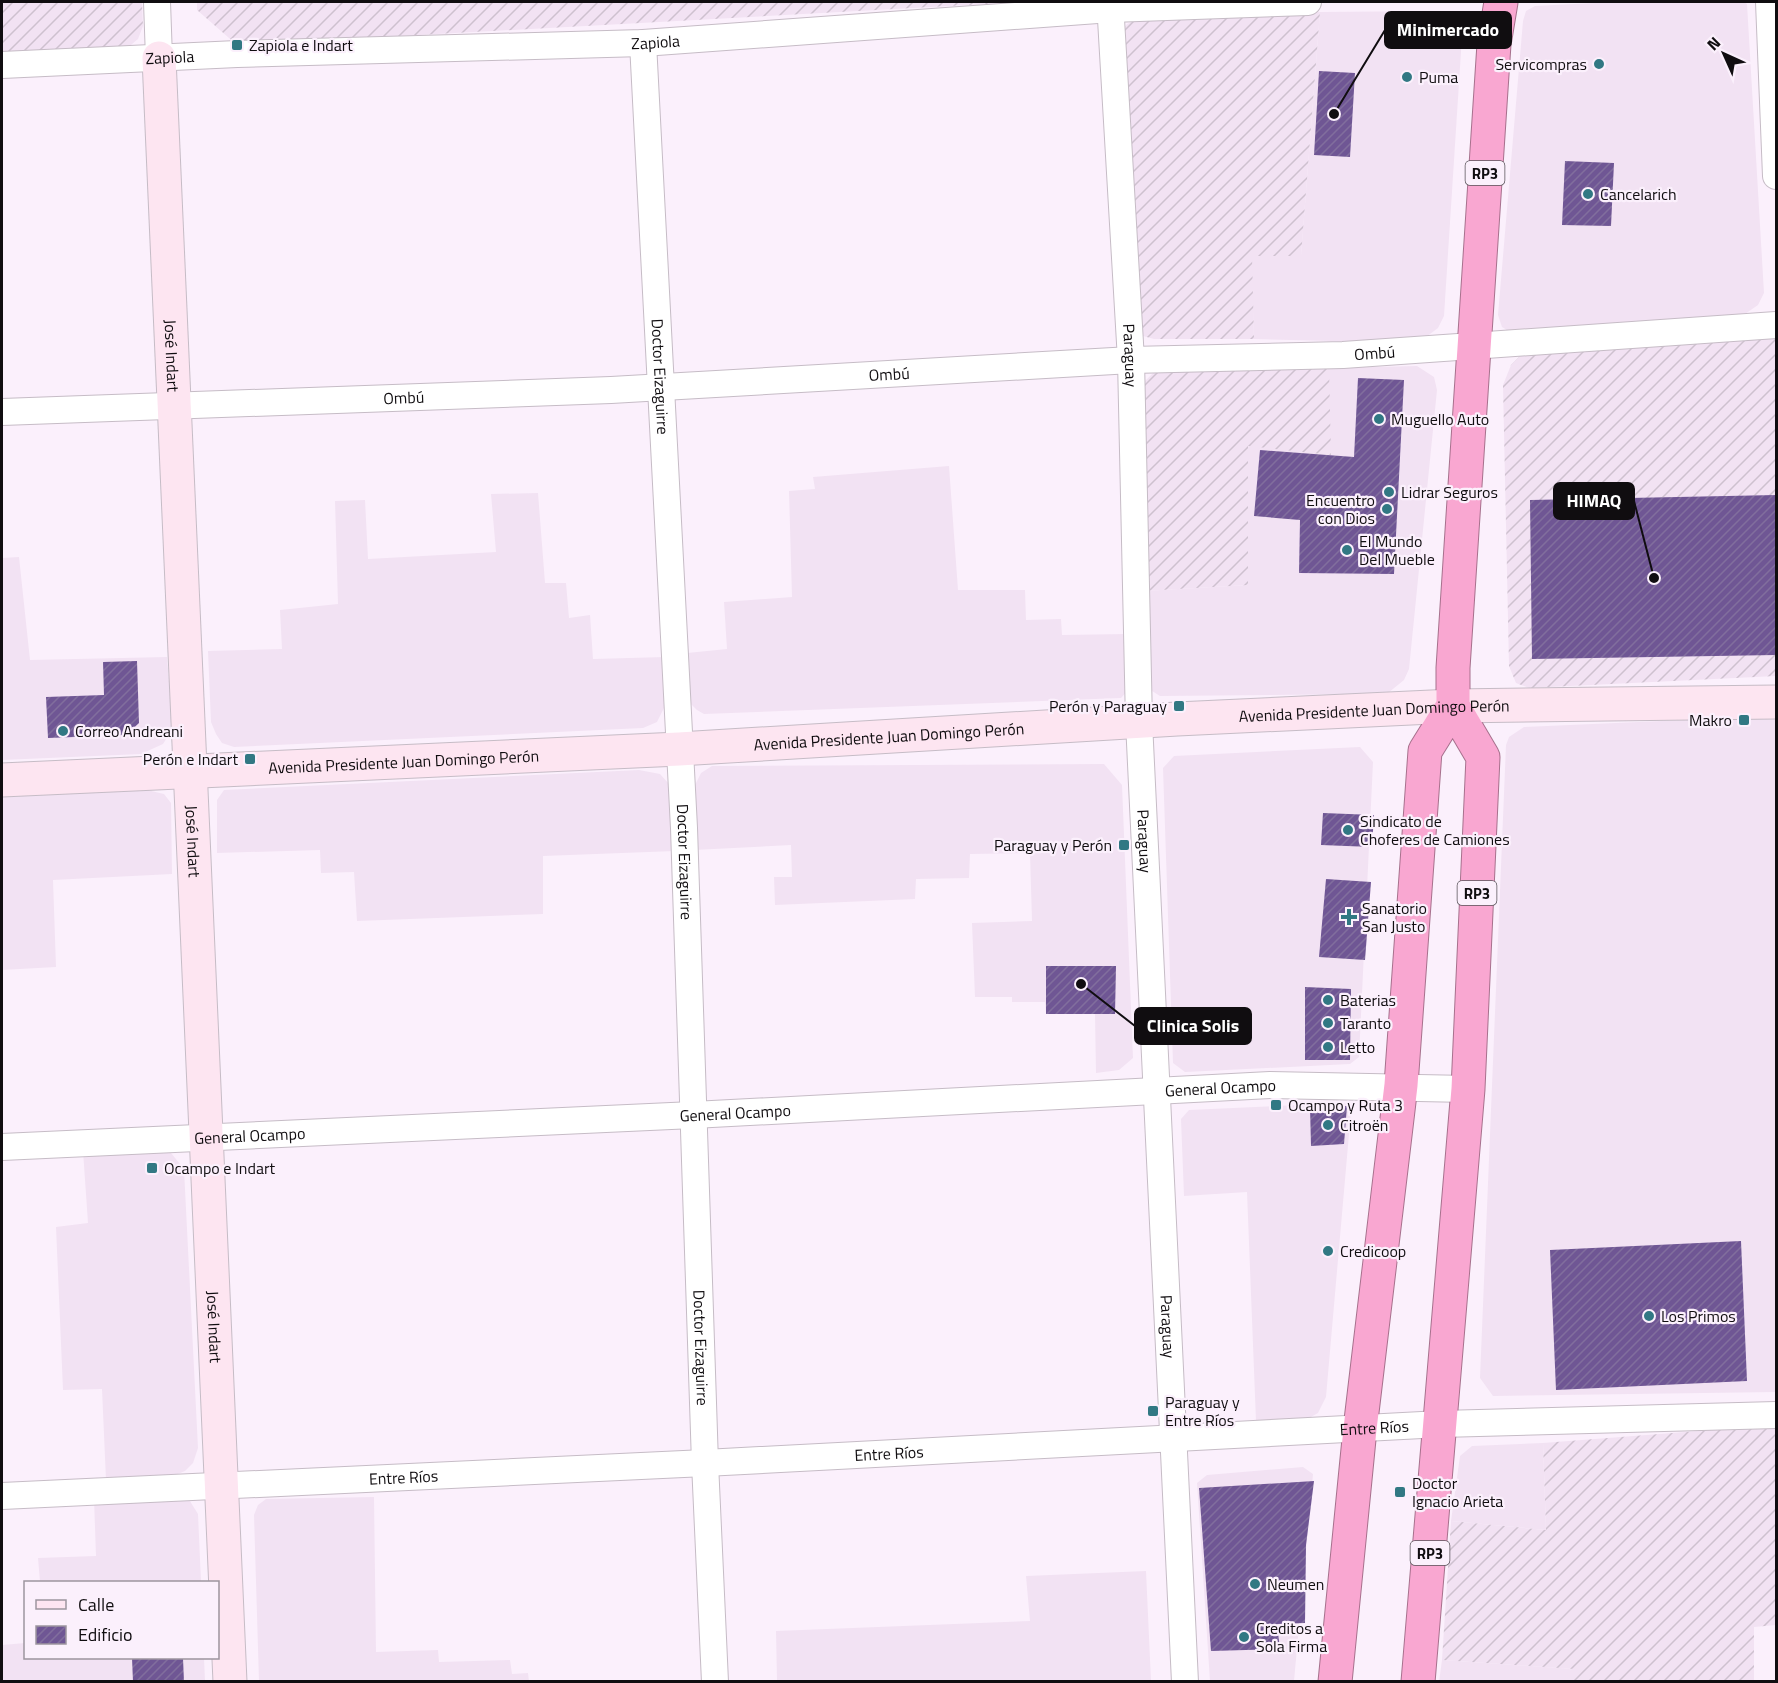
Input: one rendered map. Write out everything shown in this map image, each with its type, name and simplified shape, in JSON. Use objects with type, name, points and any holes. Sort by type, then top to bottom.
[{"type":"highway","name":"RP3","points":[[1335,1682],[1360,1429],[1401,1085],[1425,751],[1453,706],[1473,345],[1494,44],[1501,2]]},
{"type":"highway","name":"RP3","points":[[1418,1682],[1468,1089],[1483,757],[1453,706]]},
{"type":"street","name":"José Indart","points":[[157,2],[230,1682]]},
{"type":"street","name":"Zapiola","points":[[2,65],[643,43],[1111,5],[1308,2]]},
{"type":"street","points":[[1769,2],[1776,176]]},
{"type":"street","name":"Paraguay","points":[[1111,5],[1131,360],[1139,722],[1158,1091],[1171,1439],[1185,1682]]},
{"type":"street","name":"Doctor Eizaguirre","points":[[643,43],[663,387],[684,828],[705,1463],[715,1682]]},
{"type":"street","name":"Ombú","points":[[2,412],[663,387],[1131,360],[1343,355],[1776,325]]},
{"type":"street","name":"Avenida Presidente Juan Domingo Perón","points":[[2,780],[679,749],[1453,706],[1776,702]]},
{"type":"street","name":"General Ocampo","points":[[2,1147],[1270,1085],[1401,1085],[1468,1089]]},
{"type":"street","name":"Entre Ríos","points":[[2,1496],[705,1463],[1441,1424],[1776,1415]]},
{"type":"shaded area","points":[[2,2],[142,2],[143,26],[138,39],[126,49],[2,55]]},
{"type":"shaded area","points":[[197,2],[1023,2],[237,45],[197,10]]},
{"type":"shaded area","points":[[1614,2],[1744,2],[1747,4],[1764,293],[1758,305],[1742,316],[1510,332],[1502,327],[1498,315],[1523,21],[1526,11],[1535,6]]},
{"type":"shaded area","points":[[1437,11],[1447,15],[1462,36],[1444,316],[1438,328],[1418,343],[1254,339],[1251,255],[1301,255],[1320,12]]},
{"type":"shaded area","points":[[1320,12],[1301,256],[1252,256],[1254,339],[1154,339],[1143,336],[1139,325],[1121,32],[1127,24],[1137,19]]},
{"type":"shaded area","points":[[1776,336],[1776,676],[1529,688],[1516,683],[1509,666],[1503,385],[1511,365],[1525,351]]},
{"type":"shaded area","points":[[1417,366],[1434,377],[1437,390],[1409,669],[1404,680],[1388,693],[1374,694],[1160,696],[1152,691],[1146,682],[1143,591],[1248,585],[1248,446],[1329,368]]},
{"type":"shaded area","points":[[1164,368],[1329,368],[1331,455],[1248,446],[1248,585],[1143,591],[1141,391],[1145,381],[1154,372]]},
{"type":"shaded area","points":[[949,466],[958,590],[1025,590],[1026,620],[1061,619],[1062,635],[1127,634],[1131,687],[1121,698],[704,714],[691,704],[687,653],[727,649],[724,602],[792,597],[789,491],[815,489],[813,477]]},
{"type":"shaded area","points":[[538,493],[545,583],[566,583],[569,618],[590,615],[593,659],[665,657],[665,706],[657,722],[643,728],[234,747],[222,743],[211,722],[208,651],[282,649],[280,610],[338,604],[335,501],[365,500],[368,559],[496,552],[491,494]]},
{"type":"shaded area","points":[[19,557],[30,660],[167,657],[172,719],[170,733],[163,744],[141,754],[2,760],[2,558]]},
{"type":"shaded area","points":[[1776,716],[1776,1392],[1493,1396],[1480,1378],[1506,745],[1509,737],[1524,727]]},
{"type":"shaded area","points":[[1360,747],[1373,762],[1359,1057],[1350,1064],[1185,1072],[1173,1063],[1163,768],[1174,756]]},
{"type":"shaded area","points":[[1104,764],[1122,785],[1133,1058],[1119,1070],[1096,1073],[1095,1014],[1046,1014],[1045,1002],[1012,1002],[1012,997],[975,997],[972,923],[1032,921],[1030,853],[970,854],[969,878],[916,879],[915,899],[775,905],[774,877],[792,877],[791,845],[694,850],[692,791],[701,773],[712,766]]},
{"type":"shaded area","points":[[639,770],[660,774],[669,784],[675,851],[543,856],[543,914],[357,921],[354,872],[321,873],[320,850],[217,853],[217,800],[224,790]]},
{"type":"shaded area","points":[[147,790],[164,794],[171,803],[172,874],[53,880],[56,967],[2,970],[2,797]]},
{"type":"shaded area","points":[[1345,1103],[1351,1111],[1326,1397],[1318,1413],[1309,1418],[1256,1421],[1247,1192],[1184,1196],[1181,1119],[1189,1110]]},
{"type":"shaded area","points":[[162,1149],[171,1153],[184,1169],[198,1448],[193,1463],[185,1471],[175,1475],[106,1480],[102,1389],[63,1390],[56,1227],[88,1223],[83,1151]]},
{"type":"shaded area","points":[[1776,1425],[1776,1625],[1754,1627],[1754,1681],[1574,1681],[1574,1669],[1442,1660],[1451,1521],[1546,1530],[1543,1443]]},
{"type":"shaded area","points":[[1543,1443],[1546,1530],[1451,1521],[1460,1456],[1472,1446]]},
{"type":"shaded area","name":"Neumen","points":[[1303,1467],[1313,1474],[1294,1681],[1210,1681],[1197,1483],[1207,1475]]},
{"type":"shaded area","points":[[374,1497],[376,1652],[438,1650],[439,1662],[510,1660],[512,1674],[528,1673],[529,1681],[259,1681],[254,1515],[258,1505],[266,1499]]},
{"type":"shaded area","points":[[94,1498],[188,1498],[198,1514],[201,1581],[40,1581],[38,1558],[96,1556]]},
{"type":"shaded area","points":[[1146,1571],[1151,1681],[777,1681],[776,1631],[1030,1621],[1026,1576]]},
{"type":"shaded area","points":[[24,1643],[24,1659],[204,1659],[205,1681],[2,1682],[2,1645]]},
{"type":"shaded area","points":[[1442,1660],[1574,1669],[1574,1681],[1439,1682]]},
{"type":"building","points":[[1319,71],[1355,73],[1350,157],[1314,155]]},
{"type":"building","name":"Cancelarich","points":[[1565,161],[1614,163],[1611,226],[1562,225]]},
{"type":"building","points":[[1358,378],[1404,380],[1394,574],[1299,573],[1300,520],[1254,516],[1260,450],[1354,457]]},
{"type":"building","points":[[1776,495],[1776,655],[1532,659],[1530,500]]},
{"type":"building","points":[[137,661],[139,723],[126,735],[48,738],[46,697],[104,695],[103,662]]},
{"type":"building","name":"Sindicato de Choferes de Camiones","points":[[1323,813],[1374,815],[1372,847],[1321,845]]},
{"type":"building","points":[[1326,879],[1371,882],[1365,960],[1319,957]]},
{"type":"building","points":[[1046,966],[1116,966],[1115,1014],[1046,1014]]},
{"type":"building","points":[[1305,987],[1351,989],[1350,1060],[1305,1060]]},
{"type":"building","name":"Citroën","points":[[1347,1106],[1344,1144],[1311,1146],[1310,1107]]},
{"type":"building","name":"Los Primos","points":[[1741,1241],[1747,1381],[1556,1390],[1550,1250]]},
{"type":"building","name":"Neumen","points":[[1314,1481],[1306,1545],[1305,1623],[1277,1624],[1280,1649],[1211,1651],[1199,1488]]},
{"type":"building","points":[[132,1659],[183,1659],[184,1682],[133,1682]]},
{"type":"place","name":"Zapiola e Indart","points":[[237,45]]},
{"type":"place","name":"Servicompras","points":[[1599,64]]},
{"type":"place","name":"Puma","points":[[1407,77]]},
{"type":"place","name":"Minimercado","points":[[1334,114]]},
{"type":"place","name":"Cancelarich","points":[[1588,194]]},
{"type":"place","name":"Muguello Auto","points":[[1379,419]]},
{"type":"place","name":"Lidrar Seguros","points":[[1389,492]]},
{"type":"place","name":"Encuentro con Dios","points":[[1387,509]]},
{"type":"place","name":"El Mundo Del Mueble","points":[[1347,550]]},
{"type":"place","name":"HIMAQ","points":[[1654,578]]},
{"type":"place","name":"Perón y Paraguay","points":[[1179,706]]},
{"type":"place","name":"Makro","points":[[1744,720]]},
{"type":"place","name":"Correo Andreani","points":[[63,731]]},
{"type":"place","name":"Perón e Indart","points":[[250,759]]},
{"type":"place","name":"Sindicato de Choferes de Camiones","points":[[1348,830]]},
{"type":"place","name":"Paraguay y Perón","points":[[1124,845]]},
{"type":"place","name":"Sanatorio San Justo","points":[[1349,917]]},
{"type":"place","name":"Clinica Solis","points":[[1081,984]]},
{"type":"place","name":"Baterias","points":[[1328,1000]]},
{"type":"place","name":"Taranto","points":[[1328,1023]]},
{"type":"place","name":"Letto","points":[[1328,1047]]},
{"type":"place","name":"Ocampo y Ruta 3","points":[[1276,1105]]},
{"type":"place","name":"Citroën","points":[[1328,1125]]},
{"type":"place","name":"Ocampo e Indart","points":[[152,1168]]},
{"type":"place","name":"Credicoop","points":[[1328,1251]]},
{"type":"place","name":"Los Primos","points":[[1649,1316]]},
{"type":"place","name":"Paraguay y Entre Ríos","points":[[1153,1411]]},
{"type":"place","name":"Doctor Ignacio Arieta","points":[[1400,1492]]},
{"type":"place","name":"Neumen","points":[[1255,1584]]},
{"type":"place","name":"Creditos a Sola Firma","points":[[1244,1637]]}]
